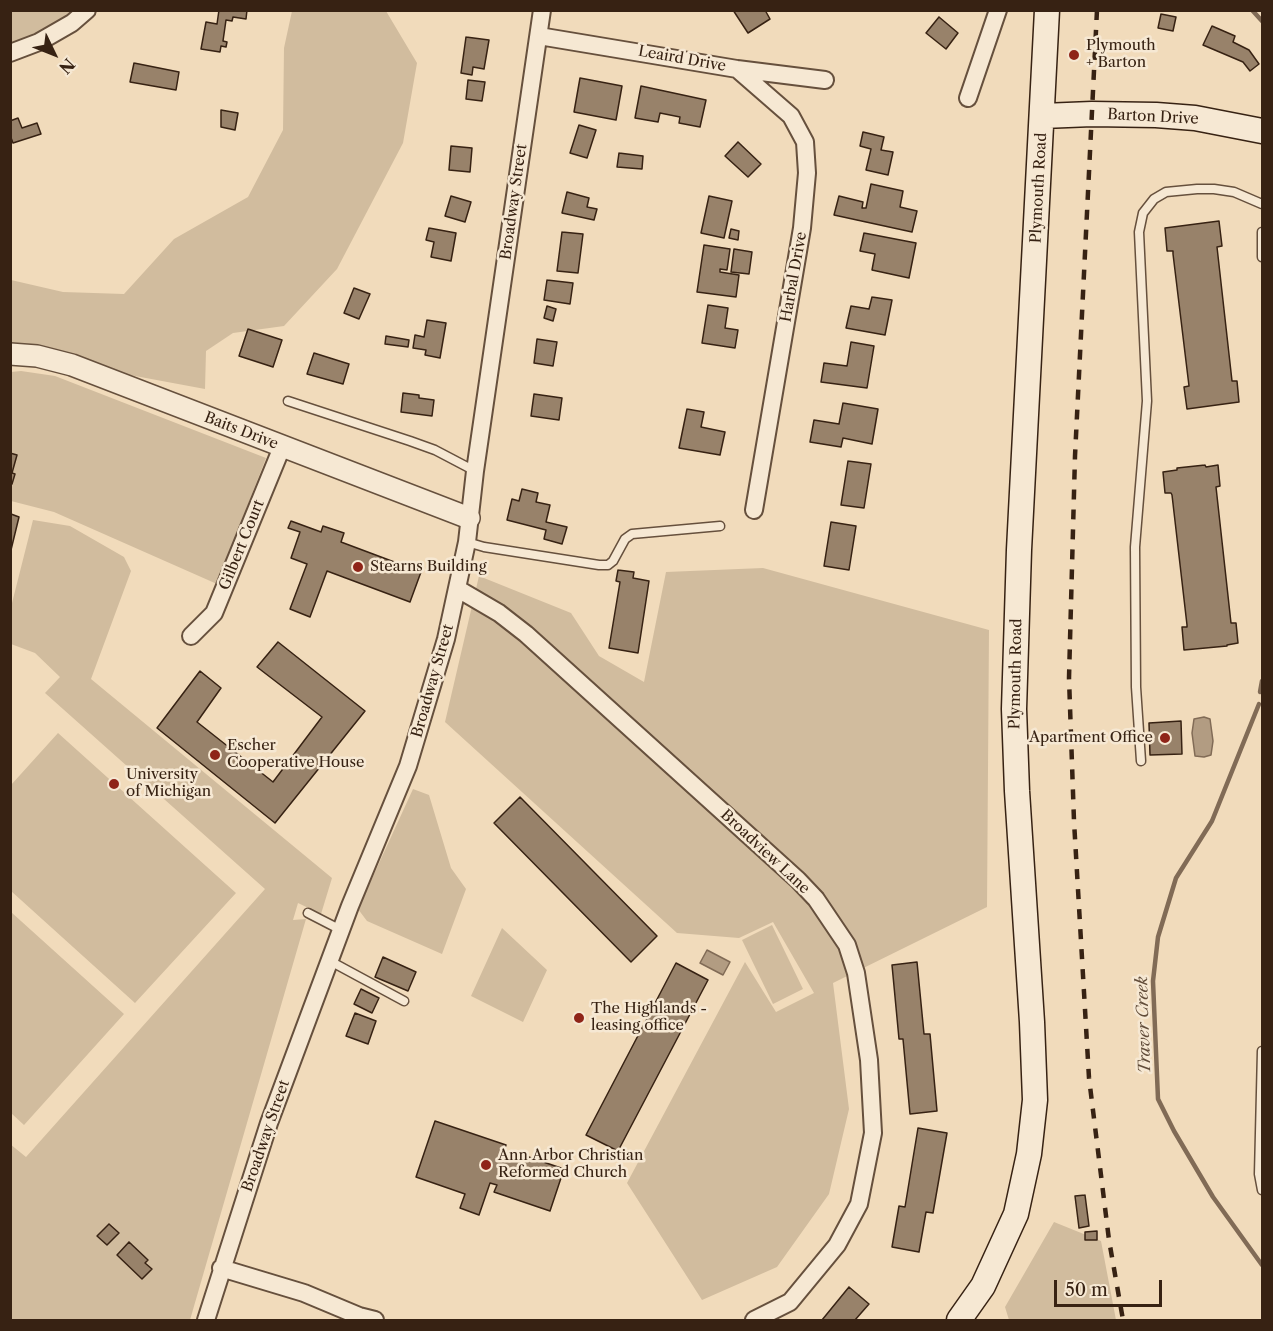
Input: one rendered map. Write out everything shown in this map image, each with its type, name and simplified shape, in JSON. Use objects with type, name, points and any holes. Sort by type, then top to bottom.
[{"type":"main road","name":"Plymouth Road","points":[[959,1320],[983,1286],[1016,1214],[1029,1154],[1035,1100],[1033,1033],[1016,781],[1014,709],[1019,550],[1047,10]]},
{"type":"main road","name":"Barton Drive","points":[[1043,116],[1156,115],[1195,118],[1263,131]]},
{"type":"street","points":[[10,53],[39,42],[72,23],[87,10]]},
{"type":"street","name":"Broadway Street","points":[[206,1320],[269,1123],[341,930],[408,766],[431,694],[458,589],[467,542],[475,471],[542,10]]},
{"type":"street","points":[[968,98],[998,10]]},
{"type":"street","name":"Leaird Drive","points":[[539,36],[737,69],[825,80]]},
{"type":"street","name":"Harbal Drive","points":[[737,69],[791,116],[805,142],[807,173],[802,228],[754,510]]},
{"type":"street","name":"Baits Drive","points":[[10,354],[37,356],[72,365],[469,518]]},
{"type":"street","name":"Gilbert Court","points":[[191,636],[214,613],[282,447]]},
{"type":"street","name":"Broadview Lane","points":[[458,589],[499,613],[526,634],[798,880],[816,899],[847,945],[856,973],[869,1060],[873,1133],[859,1204],[837,1245],[790,1302],[754,1320]]},
{"type":"street","points":[[221,1268],[304,1293],[359,1316],[375,1320]]},
{"type":"lane","points":[[1141,761],[1136,687],[1134,547],[1147,400],[1139,232],[1143,213],[1154,199],[1166,192],[1197,189],[1234,192],[1263,204]]},
{"type":"lane","points":[[1263,232],[1263,257]]},
{"type":"lane","points":[[288,401],[435,450],[475,471]]},
{"type":"lane","points":[[467,542],[608,565],[632,534],[720,526]]},
{"type":"lane","points":[[308,913],[341,930]]},
{"type":"lane","points":[[330,961],[404,1001]]},
{"type":"lane","points":[[1263,1051],[1259,1174],[1263,1190]]},
{"type":"shaded area","points":[[11,10],[81,11],[11,50]]},
{"type":"shaded area","points":[[292,11],[386,11],[417,63],[403,143],[337,269],[284,326],[233,333],[206,351],[205,389],[119,373],[11,348],[11,280],[63,292],[124,294],[174,239],[248,197],[283,130],[284,48]]},
{"type":"shaded area","points":[[21,371],[55,376],[266,458],[217,584],[54,512],[11,501],[11,372]]},
{"type":"shaded area","points":[[33,520],[70,526],[124,557],[131,571],[91,679],[332,878],[321,914],[298,903],[293,920],[306,919],[190,1320],[11,1320],[10,1144],[26,1157],[265,889],[45,693],[60,677],[35,653],[11,644],[11,607]]},
{"type":"shaded area","points":[[763,568],[989,630],[987,907],[833,983],[849,1109],[829,1194],[777,1267],[702,1300],[627,1183],[745,962],[776,1012],[814,993],[773,922],[739,938],[677,933],[445,722],[479,576],[571,613],[599,656],[644,682],[666,572]]},
{"type":"shaded area","points":[[1204,717],[1210,719],[1213,741],[1211,755],[1195,756],[1192,733],[1194,719]]},
{"type":"shaded area","points":[[58,733],[236,893],[135,1003],[11,891],[11,785]]},
{"type":"shaded area","points":[[413,789],[429,795],[451,868],[466,889],[442,954],[367,921],[358,909]]},
{"type":"shaded area","points":[[11,912],[124,1014],[24,1125],[11,1113]]},
{"type":"shaded area","points":[[772,925],[803,989],[773,1004],[742,940]]},
{"type":"shaded area","points":[[502,928],[547,970],[523,1022],[471,996]]},
{"type":"shaded area","points":[[707,950],[730,962],[723,975],[700,963]]},
{"type":"shaded area","points":[[1054,1222],[1101,1241],[1116,1320],[1009,1320],[1005,1307]]},
{"type":"building","points":[[219,10],[247,10],[246,19],[233,17],[232,21],[226,20],[223,41],[227,42],[226,47],[221,46],[220,52],[201,49],[206,22],[217,24]]},
{"type":"building","points":[[733,10],[765,10],[770,19],[748,33]]},
{"type":"building","points":[[1161,14],[1176,17],[1173,31],[1158,28]]},
{"type":"building","points":[[939,17],[958,33],[946,49],[926,33]]},
{"type":"building","points":[[1212,26],[1235,36],[1233,42],[1249,50],[1259,64],[1250,71],[1243,62],[1203,45]]},
{"type":"building","points":[[466,37],[489,40],[484,69],[473,67],[472,75],[461,73]]},
{"type":"building","points":[[134,63],[179,72],[176,90],[130,82]]},
{"type":"building","points":[[580,78],[622,86],[616,120],[574,112]]},
{"type":"building","points":[[468,80],[485,82],[482,101],[466,99]]},
{"type":"building","points":[[641,86],[706,100],[700,127],[679,123],[680,117],[660,113],[658,122],[635,118]]},
{"type":"building","points":[[221,110],[238,113],[235,130],[221,127]]},
{"type":"building","points":[[18,118],[22,128],[37,123],[41,134],[13,143],[10,135],[10,121]]},
{"type":"building","points":[[579,125],[596,130],[587,158],[570,153]]},
{"type":"building","points":[[863,132],[884,137],[881,150],[893,152],[888,175],[866,170],[871,149],[860,146]]},
{"type":"building","points":[[738,142],[761,164],[748,177],[725,156]]},
{"type":"building","points":[[451,146],[472,148],[470,172],[449,170]]},
{"type":"building","points":[[619,153],[643,156],[642,169],[617,167]]},
{"type":"building","points":[[871,184],[903,191],[900,207],[917,211],[912,232],[834,215],[839,196],[863,202],[862,208],[866,208]]},
{"type":"building","points":[[567,192],[589,198],[587,207],[597,209],[594,220],[562,213]]},
{"type":"building","points":[[451,196],[471,202],[465,222],[445,216]]},
{"type":"building","points":[[709,196],[732,201],[724,238],[701,233]]},
{"type":"building","points":[[1219,221],[1222,246],[1217,247],[1232,381],[1237,381],[1239,402],[1187,409],[1184,387],[1189,386],[1173,251],[1167,251],[1165,228]]},
{"type":"building","points":[[429,228],[456,233],[451,261],[431,257],[434,242],[426,240]]},
{"type":"building","points":[[731,229],[739,231],[738,240],[729,238]]},
{"type":"building","points":[[562,232],[583,234],[578,273],[557,271]]},
{"type":"building","points":[[864,233],[916,243],[909,278],[872,270],[875,254],[860,251]]},
{"type":"building","points":[[704,245],[730,249],[727,270],[720,269],[720,272],[739,275],[736,297],[697,292]]},
{"type":"building","points":[[734,249],[752,252],[749,274],[731,272]]},
{"type":"building","points":[[547,280],[573,283],[570,304],[544,300]]},
{"type":"building","points":[[354,288],[370,294],[359,319],[344,313]]},
{"type":"building","points":[[872,297],[892,300],[885,335],[846,328],[851,306],[869,309]]},
{"type":"building","points":[[708,305],[728,308],[725,328],[738,330],[735,348],[702,343]]},
{"type":"building","points":[[547,306],[556,309],[553,321],[544,318]]},
{"type":"building","points":[[427,320],[446,323],[440,358],[425,355],[426,350],[413,348],[415,335],[424,337]]},
{"type":"building","points":[[248,329],[282,340],[273,367],[239,356]]},
{"type":"building","points":[[386,336],[409,340],[408,347],[385,344]]},
{"type":"building","points":[[537,339],[557,342],[553,366],[534,363]]},
{"type":"building","points":[[851,342],[874,346],[867,388],[821,382],[824,363],[847,366]]},
{"type":"building","points":[[314,353],[349,364],[343,384],[307,374]]},
{"type":"building","points":[[403,393],[434,400],[432,416],[401,412]]},
{"type":"building","points":[[534,394],[562,398],[559,420],[531,416]]},
{"type":"building","points":[[843,403],[878,409],[872,444],[843,438],[841,447],[810,442],[814,420],[839,424]]},
{"type":"building","points":[[687,409],[704,412],[701,427],[725,432],[720,455],[679,448]]},
{"type":"building","points":[[10,453],[17,455],[12,473],[15,474],[12,484],[10,483]]},
{"type":"building","points":[[848,461],[871,464],[864,508],[841,505]]},
{"type":"building","points":[[1205,465],[1206,467],[1218,465],[1220,486],[1216,487],[1231,623],[1236,623],[1238,643],[1184,650],[1182,627],[1187,627],[1187,625],[1172,495],[1165,493],[1163,472]]},
{"type":"building","points":[[522,489],[538,493],[536,502],[550,505],[546,522],[567,527],[562,544],[544,539],[546,530],[507,520],[512,499],[519,501]]},
{"type":"building","points":[[11,514],[19,517],[10,554],[10,516]]},
{"type":"building","name":"Stearns Building","points":[[291,521],[321,532],[323,526],[344,533],[341,542],[421,572],[410,602],[327,571],[310,617],[290,609],[307,564],[291,558],[300,532],[288,528]]},
{"type":"building","points":[[831,522],[856,526],[849,570],[824,566]]},
{"type":"building","points":[[618,570],[634,572],[633,578],[649,581],[638,653],[609,648],[620,582],[616,581]]},
{"type":"building","name":"Escher Cooperative House","points":[[278,642],[365,711],[275,823],[157,728],[200,671],[221,688],[197,722],[273,782],[322,717],[257,667]]},
{"type":"building","name":"Apartment Office","points":[[1181,721],[1182,754],[1150,755],[1149,723]]},
{"type":"building","points":[[520,797],[657,936],[631,962],[494,823]]},
{"type":"building","points":[[383,957],[416,972],[408,991],[375,977]]},
{"type":"building","points":[[917,962],[924,1034],[930,1034],[937,1111],[910,1114],[903,1039],[899,1039],[892,965]]},
{"type":"building","points":[[676,963],[708,980],[618,1151],[586,1135]]},
{"type":"building","points":[[361,989],[379,998],[372,1013],[354,1004]]},
{"type":"building","points":[[355,1013],[376,1021],[368,1044],[346,1036]]},
{"type":"building","name":"Ann Arbor Christian Reformed Church","points":[[435,1121],[506,1145],[501,1159],[507,1161],[511,1151],[564,1169],[550,1211],[494,1192],[497,1185],[490,1183],[479,1215],[460,1208],[465,1194],[416,1177]]},
{"type":"building","points":[[918,1128],[947,1133],[933,1213],[926,1212],[919,1252],[892,1247],[899,1206],[905,1207]]},
{"type":"building","points":[[1085,1195],[1089,1226],[1079,1228],[1075,1196]]},
{"type":"building","points":[[109,1224],[119,1233],[107,1245],[97,1236]]},
{"type":"building","points":[[1097,1231],[1097,1240],[1085,1240],[1085,1232]]},
{"type":"building","points":[[129,1242],[148,1260],[145,1263],[152,1269],[142,1279],[117,1255]]},
{"type":"building","points":[[849,1287],[869,1304],[855,1320],[822,1320]]},
{"type":"waterway","name":"Traver Creek","points":[[1252,10],[1262,21]]},
{"type":"waterway","name":"Traver Creek","points":[[1260,692],[1262,681]]},
{"type":"waterway","name":"Traver Creek","points":[[1259,704],[1212,821],[1176,878],[1158,937],[1153,981],[1158,1099],[1213,1197],[1262,1265]]},
{"type":"railway","points":[[1097,10],[1075,456],[1069,678],[1074,821],[1089,1078],[1109,1240],[1123,1320]]},
{"type":"place","name":"Plymouth + Barton","points":[[1074,55]]},
{"type":"place","name":"Stearns Building","points":[[358,567]]},
{"type":"place","name":"Apartment Office","points":[[1165,738]]},
{"type":"place","name":"Escher Cooperative House","points":[[215,755]]},
{"type":"place","name":"University of Michigan","points":[[114,784]]},
{"type":"place","name":"The Highlands - leasing office","points":[[579,1018]]},
{"type":"place","name":"Ann Arbor Christian Reformed Church","points":[[486,1165]]}]
